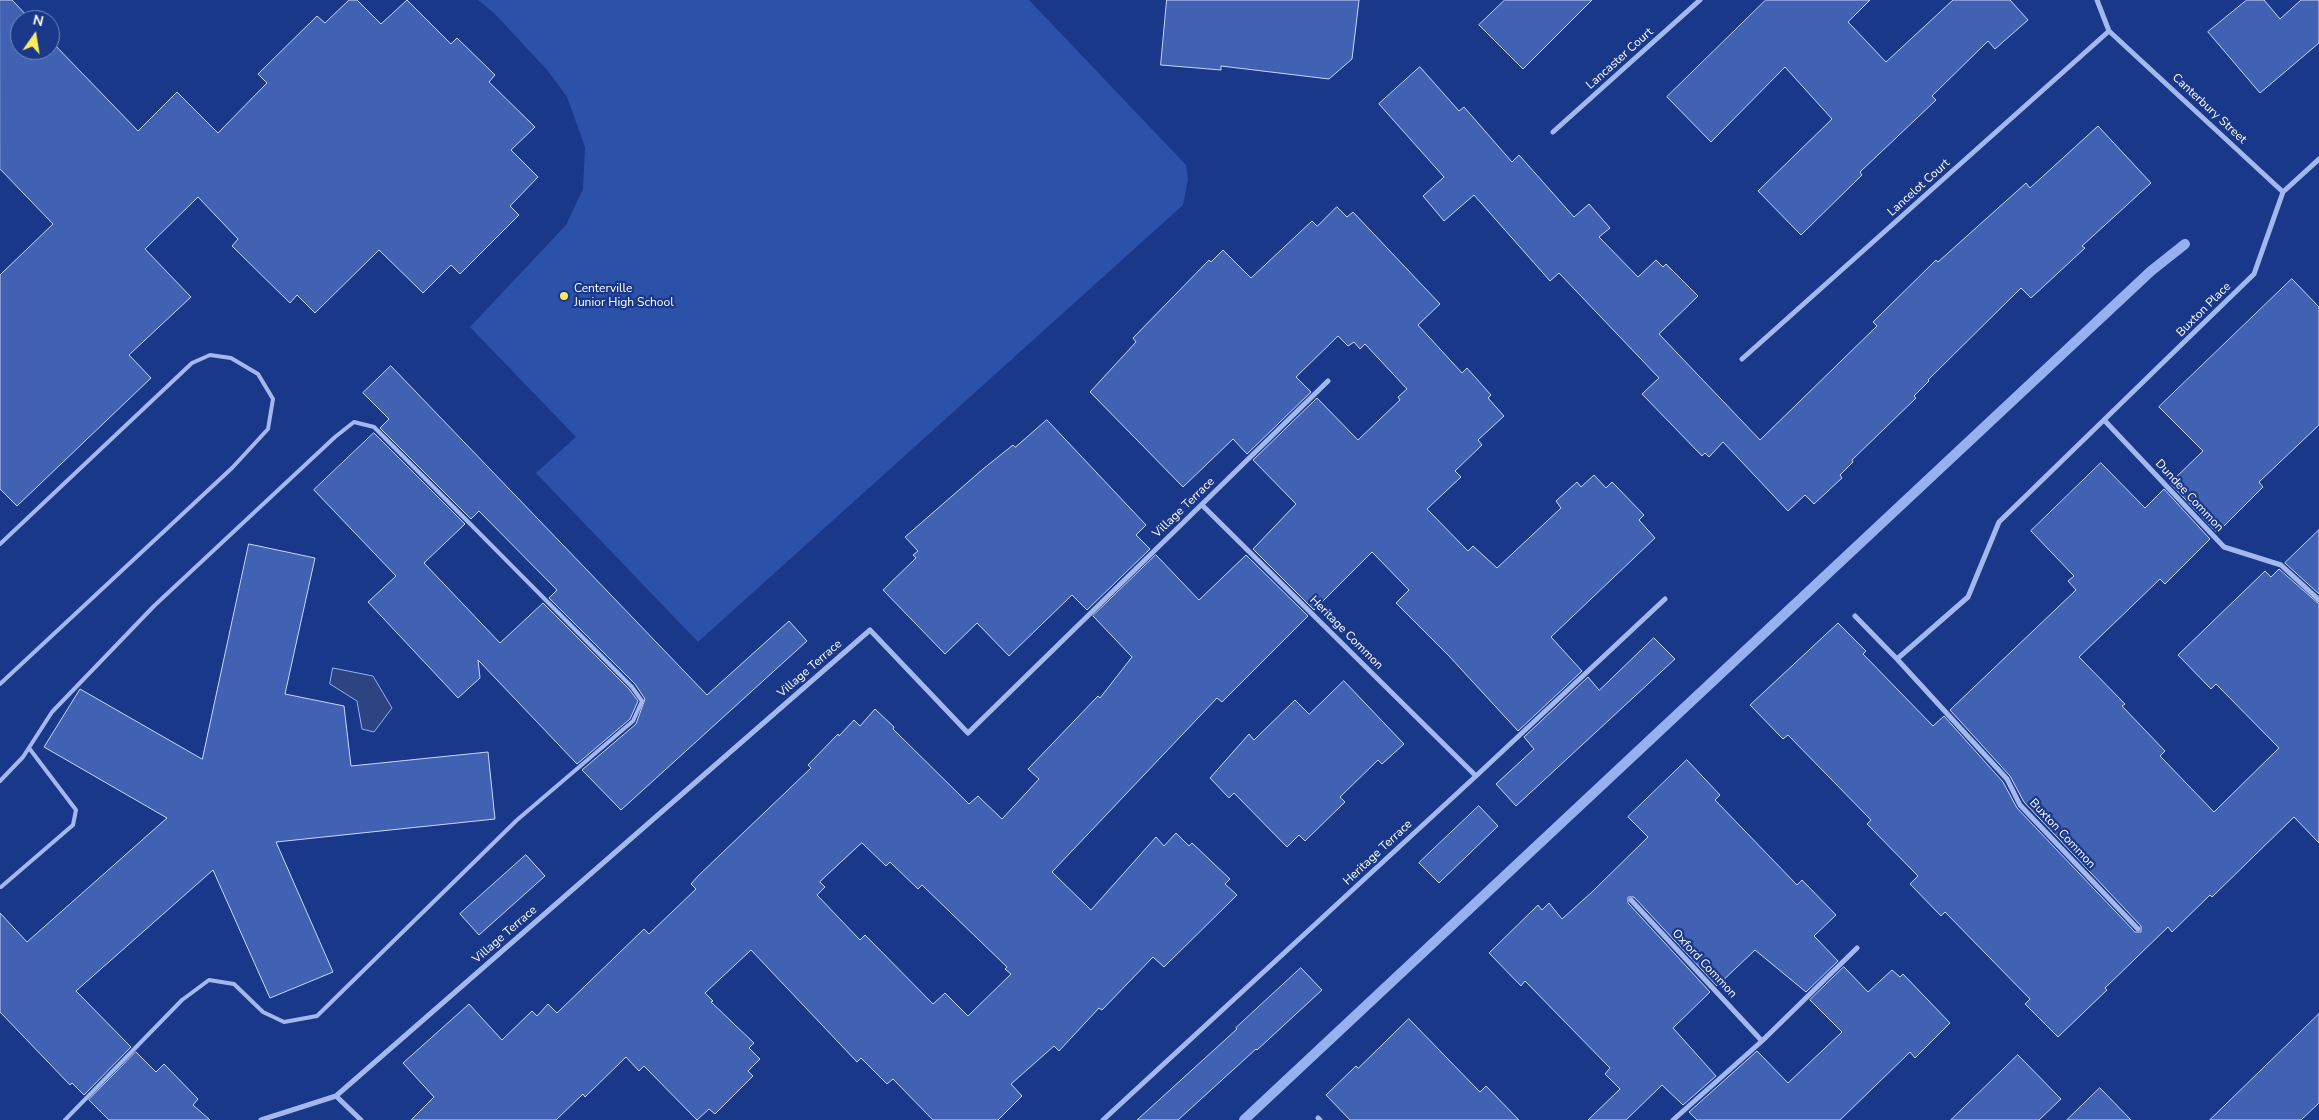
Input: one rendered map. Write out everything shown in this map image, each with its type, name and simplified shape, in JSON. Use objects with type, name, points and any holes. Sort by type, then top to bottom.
[{"type":"street","name":"Lancaster Court","points":[[1553,132],[1700,0]]},
{"type":"street","name":"Canterbury Street","points":[[2097,0],[2109,31],[2283,192]]},
{"type":"street","name":"Lancelot Court","points":[[1742,360],[2109,31]]},
{"type":"street","points":[[2283,192],[2319,159]]},
{"type":"street","name":"Buxton Place","points":[[2105,421],[2254,274],[2283,192]]},
{"type":"street","name":"Village Terrace","points":[[261,1120],[336,1096],[870,630],[968,734],[1328,381]]},
{"type":"street","points":[[1897,659],[1968,597],[1999,522],[2105,421]]},
{"type":"street","name":"Dundee Common","points":[[2105,421],[2224,547],[2281,565],[2319,600]]},
{"type":"street","name":"Heritage Common","points":[[1202,505],[1476,776]]},
{"type":"street","name":"Heritage Terrace","points":[[1103,1120],[1665,599]]},
{"type":"street","name":"Buxton Common","points":[[1855,616],[2007,779],[2020,805],[2138,929]]},
{"type":"street","name":"Oxford Common","points":[[1631,900],[1762,1041]]},
{"type":"street","points":[[1673,1120],[1762,1041],[1857,948]]},
{"type":"street","points":[[336,1096],[361,1120]]},
{"type":"lane","points":[[0,544],[192,363],[210,355],[231,358],[258,374],[273,399],[268,429],[232,468],[0,684]]},
{"type":"lane","points":[[0,781],[24,757],[52,712],[154,606],[335,437],[354,422],[374,427],[632,687],[642,701],[633,721],[517,820],[317,1016],[284,1022],[263,1012],[234,984],[209,980],[182,1000],[65,1120]]},
{"type":"lane","points":[[1,887],[72,825],[76,810],[29,748]]},
{"type":"shaded area","points":[[478,0],[1029,0],[1186,165],[1188,179],[1183,205],[698,642],[536,473],[576,437],[470,327],[566,225],[583,189],[585,147],[567,97],[548,71],[494,13]]},
{"type":"shaded area","points":[[333,668],[373,676],[392,708],[374,732],[362,729],[357,701],[330,684]]},
{"type":"building","points":[[0,0],[12,0],[22,10],[10,10],[10,60],[60,60],[60,50],[138,131],[177,92],[218,133],[267,83],[258,74],[317,16],[325,23],[349,0],[357,0],[381,24],[407,0],[451,44],[457,38],[495,75],[489,82],[535,127],[511,150],[538,177],[510,206],[519,215],[460,274],[451,265],[423,293],[379,250],[315,313],[297,295],[290,303],[232,246],[238,239],[198,197],[145,249],[191,297],[129,355],[151,378],[17,506],[0,489],[0,275],[53,224],[0,169]]},
{"type":"building","points":[[1167,0],[1359,0],[1352,59],[1329,79],[1221,66],[1221,70],[1161,65]]},
{"type":"building","points":[[1505,0],[1592,0],[1523,69],[1479,25]]},
{"type":"building","points":[[1766,0],[1870,0],[1848,22],[1886,62],[1953,0],[2010,0],[2028,20],[1995,49],[1988,41],[1932,96],[1936,100],[1860,172],[1862,175],[1801,235],[1758,191],[1832,119],[1785,67],[1711,142],[1667,97]]},
{"type":"building","points":[[2247,0],[2264,0],[2280,19],[2301,0],[2319,0],[2319,43],[2260,93],[2208,32]]},
{"type":"building","points":[[1420,67],[1459,111],[1464,107],[1512,162],[1519,155],[1574,217],[1589,204],[1610,228],[1599,237],[1638,277],[1656,260],[1663,267],[1666,264],[1698,296],[1659,334],[1760,440],[1877,326],[1873,322],[1936,260],[1938,262],[2026,183],[2030,188],[2098,126],[2151,183],[2082,246],[2085,248],[2031,298],[2021,288],[1928,380],[1914,396],[1916,398],[1852,460],[1853,462],[1840,475],[1842,478],[1814,504],[1805,495],[1788,511],[1723,442],[1709,457],[1705,453],[1702,456],[1642,394],[1659,378],[1559,273],[1550,281],[1474,195],[1444,221],[1423,196],[1444,177],[1379,104]]},
{"type":"building","points":[[1337,207],[1347,217],[1353,212],[1440,304],[1418,325],[1462,373],[1467,368],[1491,395],[1488,398],[1504,416],[1478,440],[1482,445],[1455,471],[1461,477],[1427,509],[1468,551],[1473,546],[1497,568],[1561,508],[1556,501],[1577,482],[1581,487],[1594,475],[1606,488],[1612,482],[1644,515],[1639,520],[1655,538],[1551,637],[1582,671],[1518,731],[1449,656],[1396,603],[1409,590],[1372,552],[1314,610],[1253,549],[1296,504],[1253,460],[1317,398],[1358,440],[1400,400],[1398,397],[1407,389],[1365,344],[1360,349],[1354,342],[1348,346],[1338,336],[1296,377],[1311,392],[1247,454],[1233,439],[1183,487],[1090,392],[1136,342],[1133,338],[1209,260],[1211,262],[1223,250],[1251,278],[1312,221],[1317,226]]},
{"type":"building","points":[[2292,279],[2319,307],[2319,425],[2259,482],[2263,487],[2217,533],[2170,483],[2203,451],[2159,407]]},
{"type":"building","points":[[391,366],[707,695],[789,621],[807,641],[621,810],[582,770],[636,724],[645,699],[635,684],[549,598],[557,590],[479,511],[471,519],[380,428],[389,419],[363,393]]},
{"type":"building","points":[[1047,420],[1146,525],[1136,535],[1150,549],[1087,610],[1072,595],[1009,656],[977,623],[945,654],[883,590],[916,558],[913,555],[918,551],[905,537],[983,469],[1013,445],[1015,447]]},
{"type":"building","points":[[374,433],[465,524],[424,563],[500,643],[543,603],[629,689],[638,701],[630,719],[577,764],[478,660],[480,678],[458,698],[368,602],[396,576],[314,490]]},
{"type":"building","points":[[2101,463],[2145,508],[2164,489],[2210,539],[2165,584],[2160,579],[2079,657],[2125,704],[2122,706],[2165,751],[2160,756],[2214,812],[2279,748],[2216,684],[2211,689],[2178,655],[2265,571],[2271,577],[2279,569],[2319,604],[2319,843],[2294,817],[2212,897],[2210,895],[2172,932],[2168,927],[2058,1037],[2025,1004],[2030,999],[1945,912],[1941,916],[1910,884],[1918,876],[1867,824],[1871,820],[1788,735],[1783,739],[1750,705],[1838,623],[1866,651],[1863,654],[1933,726],[1944,716],[2003,782],[2017,808],[2135,932],[2141,932],[2141,926],[2024,802],[2010,776],[1950,710],[2076,590],[2068,581],[2074,576],[2031,531]]},
{"type":"building","points":[[2319,530],[2319,594],[2285,563]]},
{"type":"building","points":[[249,544],[315,558],[285,694],[344,706],[351,766],[488,752],[495,819],[276,842],[333,972],[270,998],[213,870],[76,991],[131,1047],[84,1095],[72,1083],[70,1085],[0,1012],[0,913],[27,942],[167,818],[44,747],[80,689],[202,759]]},
{"type":"building","points":[[1156,555],[1199,600],[1246,555],[1308,616],[1222,702],[1217,698],[1052,872],[1091,910],[1156,837],[1164,846],[1176,833],[1189,846],[1192,843],[1230,879],[1225,884],[1237,895],[1164,967],[1153,957],[1102,1010],[1099,1008],[1059,1051],[1054,1046],[1011,1084],[1022,1096],[998,1120],[933,1120],[893,1079],[887,1084],[861,1058],[857,1062],[751,950],[705,993],[713,1001],[711,1002],[754,1043],[749,1048],[760,1059],[748,1071],[753,1076],[715,1114],[709,1109],[697,1120],[644,1066],[639,1071],[626,1057],[585,1097],[583,1094],[556,1120],[411,1120],[434,1097],[403,1063],[469,1004],[502,1040],[532,1011],[537,1016],[548,1004],[557,1013],[644,929],[649,934],[696,889],[691,884],[698,876],[811,768],[808,765],[838,734],[839,736],[854,720],[860,726],[875,709],[969,804],[978,796],[1002,819],[1039,779],[1028,769],[1098,696],[1100,698],[1132,657],[1093,616]],"holes":[[[862,843],[886,866],[890,862],[918,889],[922,885],[1007,967],[1005,969],[1011,974],[968,1016],[945,993],[933,1004],[865,935],[860,940],[817,895],[825,887],[820,882]]]},
{"type":"building","points":[[1654,638],[1675,659],[1516,806],[1496,784],[1534,749],[1524,737],[1588,677],[1599,690]]},
{"type":"building","points":[[1344,681],[1404,744],[1382,764],[1378,760],[1340,797],[1345,802],[1305,841],[1299,835],[1287,847],[1234,793],[1229,798],[1210,778],[1249,734],[1254,740],[1295,700],[1309,714]]},
{"type":"building","points":[[1687,760],[1720,795],[1715,800],[1797,885],[1802,880],[1836,915],[1814,936],[1838,961],[1806,992],[1755,950],[1717,986],[1634,897],[1628,897],[1628,903],[1710,992],[1673,1028],[1716,1076],[1683,1105],[1662,1085],[1626,1120],[1588,1120],[1620,1089],[1605,1074],[1610,1068],[1525,981],[1521,986],[1489,953],[1538,905],[1542,910],[1549,903],[1562,919],[1592,892],[1648,837],[1628,817]]},
{"type":"building","points":[[1479,806],[1498,826],[1439,883],[1419,863]]},
{"type":"building","points":[[526,855],[545,876],[479,935],[460,914]]},
{"type":"building","points":[[1844,967],[1868,992],[1892,970],[1900,977],[1903,974],[1950,1023],[1915,1058],[1910,1052],[1840,1120],[1697,1120],[1689,1112],[1757,1051],[1788,1083],[1842,1032],[1810,1000]]},
{"type":"building","points":[[1301,968],[1322,990],[1178,1120],[1137,1120],[1237,1029]]},
{"type":"building","points":[[2319,1014],[2319,1103],[2301,1120],[2210,1120]]},
{"type":"building","points":[[1409,1019],[1480,1092],[1486,1086],[1519,1120],[1350,1120],[1326,1095],[1356,1066],[1358,1068]]},
{"type":"building","points":[[136,1052],[156,1072],[164,1064],[198,1099],[193,1105],[210,1120],[109,1120],[89,1100]]},
{"type":"building","points":[[2018,1055],[2061,1099],[2039,1120],[1951,1120]]},
{"type":"building","points":[[2100,1088],[2131,1120],[2067,1120]]},
{"type":"waterway","points":[[1244,1120],[2151,271],[2185,244]]},
{"type":"place","name":"Centerville Junior High School","points":[[564,296]]}]
